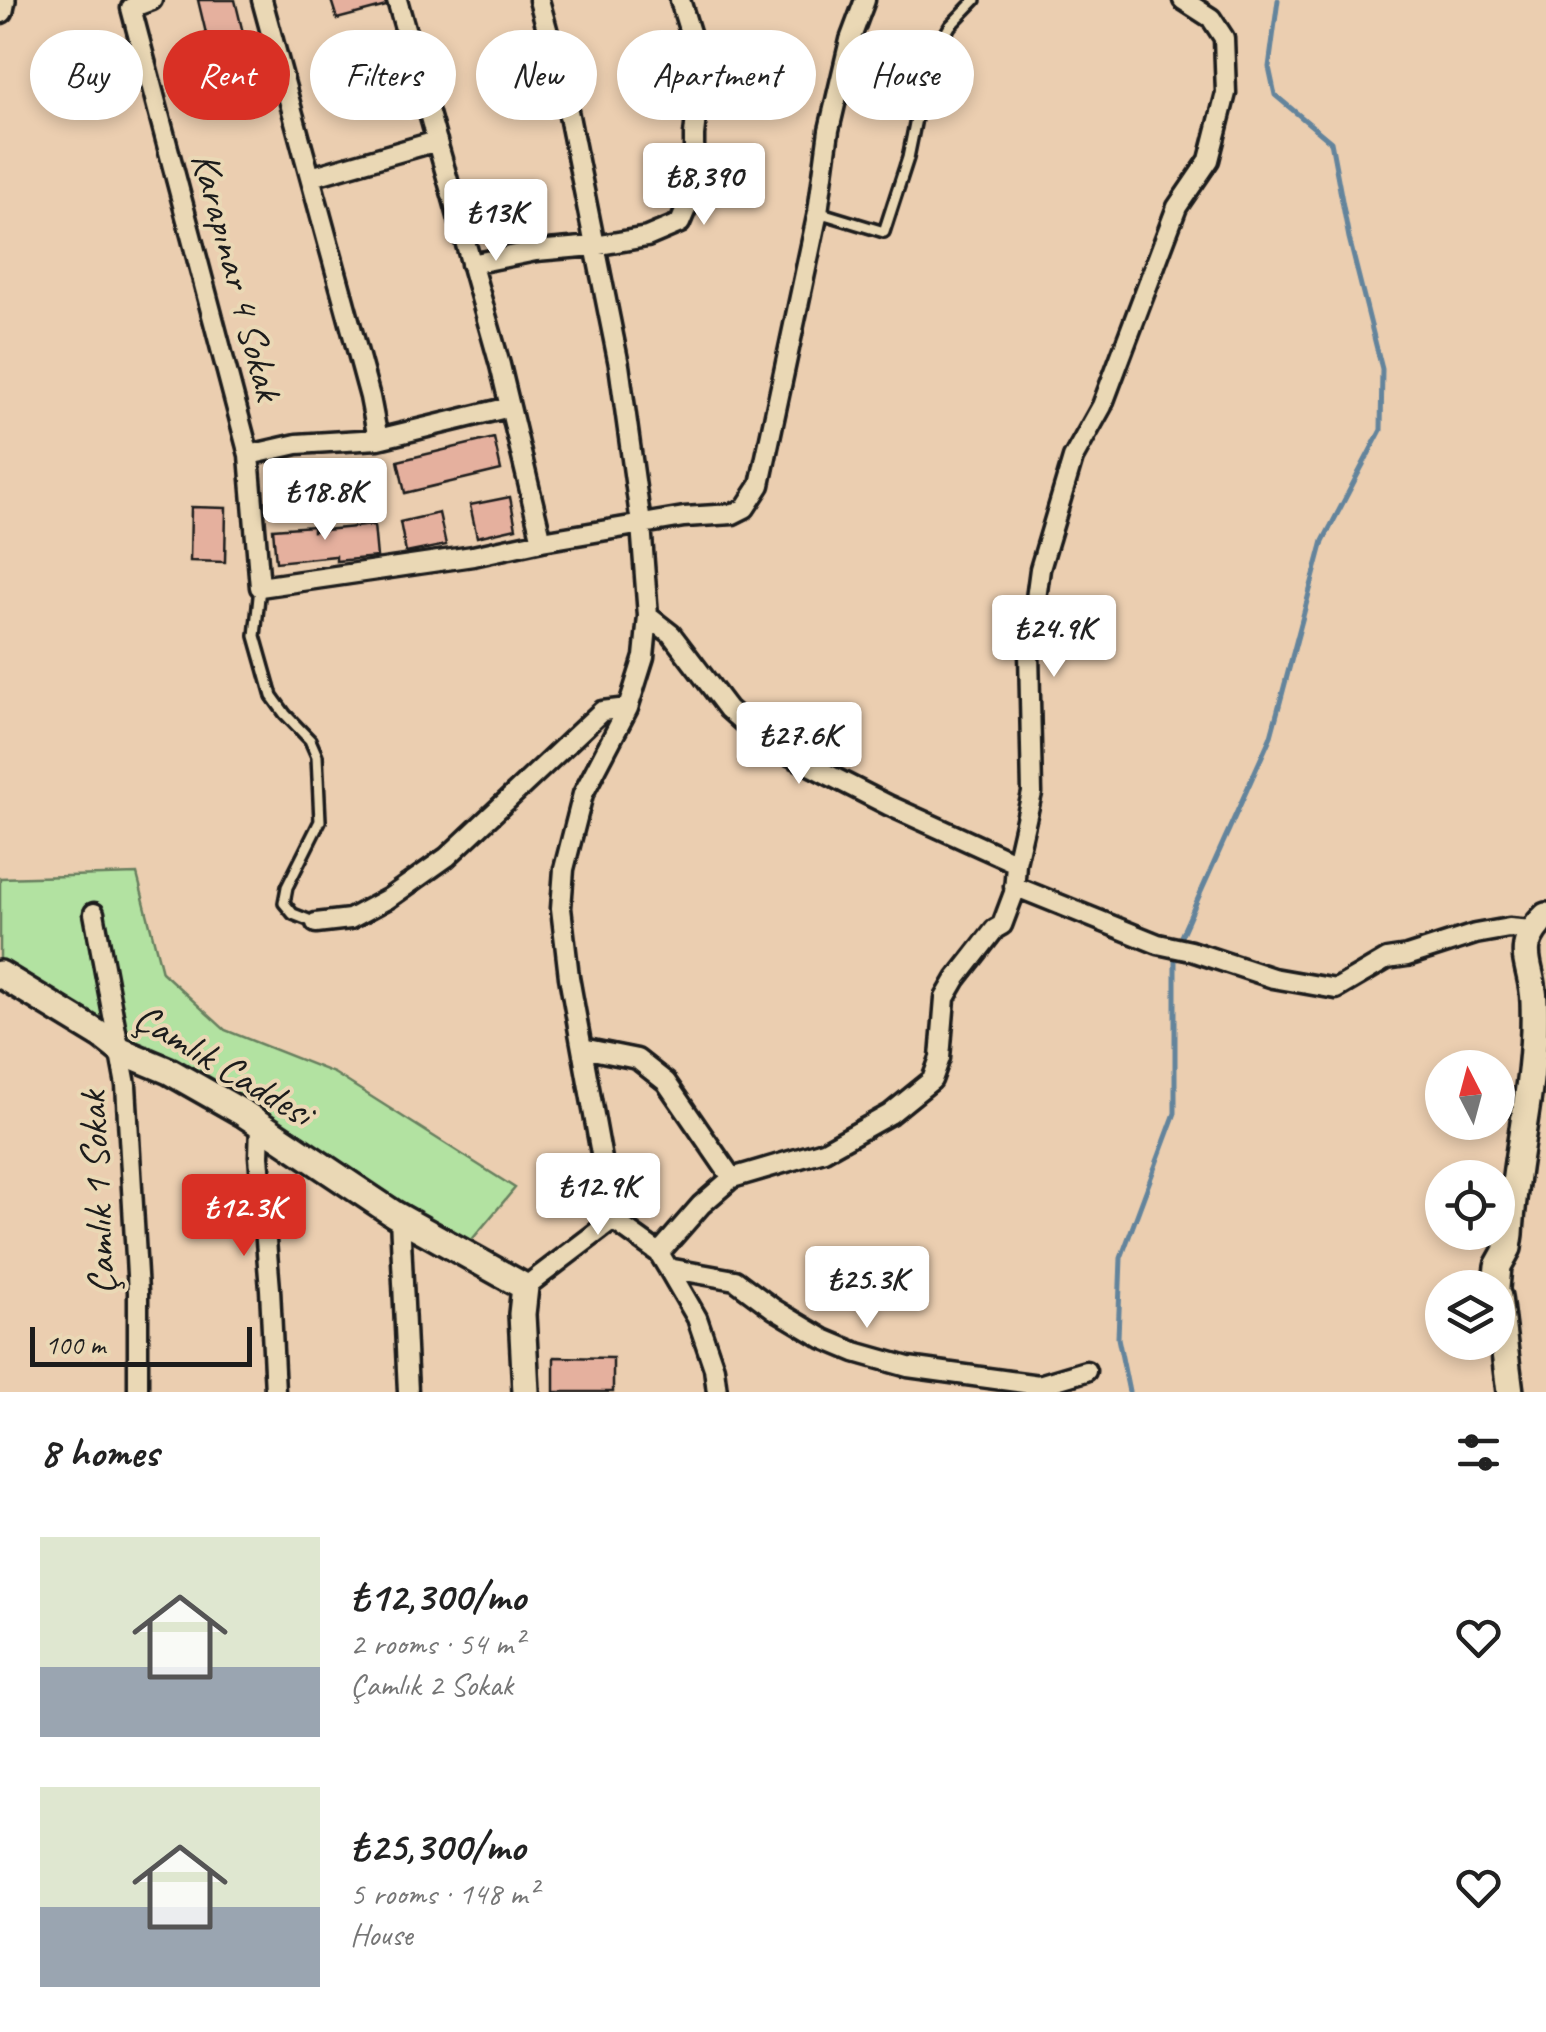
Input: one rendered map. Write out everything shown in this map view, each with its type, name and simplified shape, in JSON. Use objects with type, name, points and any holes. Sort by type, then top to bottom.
[{"type":"street","points":[[0,10],[2,0]]},
{"type":"street","name":"Karapınar 4 Sokak","points":[[152,0],[131,8],[249,455],[260,587]]},
{"type":"street","points":[[262,0],[378,439]]},
{"type":"street","points":[[397,0],[510,406],[542,541]]},
{"type":"street","points":[[539,0],[564,91],[619,365],[641,524],[648,616],[644,657],[628,708],[582,794],[564,869],[562,908],[569,976],[613,1220],[663,1260],[697,1318],[714,1368],[717,1392]]},
{"type":"street","points":[[471,264],[536,251],[648,237],[680,224],[694,190],[694,136],[700,88],[680,0]]},
{"type":"street","points":[[260,587],[472,556],[684,517],[732,514],[746,508],[760,485],[818,212],[828,130],[850,40],[865,0]]},
{"type":"street","points":[[663,1260],[701,1204],[732,1178],[824,1151],[890,1114],[932,1080],[940,1058],[945,998],[956,978],[1002,925],[1014,886],[1032,793],[1030,651],[1040,569],[1073,458],[1102,406],[1177,207],[1209,160],[1226,93],[1224,38],[1212,18],[1183,0]]},
{"type":"street","points":[[310,177],[437,141]]},
{"type":"street","points":[[249,455],[297,444],[378,439],[510,406]]},
{"type":"street","points":[[648,616],[671,634],[728,709],[766,743],[888,805],[1016,862]]},
{"type":"street","points":[[316,923],[350,918],[390,898],[447,857],[602,711],[628,708]]},
{"type":"street","points":[[1014,886],[1158,944],[1274,978],[1336,989],[1387,960],[1476,934],[1539,923]]},
{"type":"street","name":"Çamlık 1 Sokak","points":[[94,913],[126,1085],[138,1292],[138,1392]]},
{"type":"street","points":[[1498,1270],[1508,1248],[1529,1093],[1534,996],[1526,961],[1527,944],[1539,923]]},
{"type":"street","name":"Çamlık Caddesi","points":[[0,974],[122,1051],[169,1071],[260,1125],[400,1218],[525,1287]]},
{"type":"street","points":[[582,1048],[637,1059],[666,1082],[732,1178]]},
{"type":"street","points":[[260,1125],[274,1392]]},
{"type":"street","points":[[400,1218],[408,1392]]},
{"type":"street","points":[[526,1392],[522,1314],[525,1287],[613,1220]]},
{"type":"street","points":[[663,1260],[735,1280],[824,1339],[908,1367],[1039,1385],[1086,1370]]},
{"type":"street","points":[[1506,1360],[1510,1392]]},
{"type":"lane","points":[[818,212],[884,232],[908,158],[924,79],[950,26],[974,0]]},
{"type":"lane","points":[[260,587],[255,636],[272,696],[310,740],[317,756],[320,820],[287,886],[284,903],[293,914],[316,923]]},
{"type":"green space","points":[[137,874],[162,972],[225,1030],[334,1073],[515,1188],[469,1243],[181,1064],[137,1049],[128,1030],[0,964],[0,878]]},
{"type":"building","points":[[198,0],[235,0],[242,30],[205,30]]},
{"type":"building","points":[[331,0],[385,0],[386,6],[337,19]]},
{"type":"building","points":[[494,438],[501,470],[405,493],[398,461]]},
{"type":"building","points":[[370,464],[373,496],[278,505],[275,473]]},
{"type":"building","points":[[510,497],[516,528],[477,537],[470,505]]},
{"type":"building","points":[[191,507],[226,508],[225,562],[190,561]]},
{"type":"building","points":[[439,513],[446,545],[406,553],[400,522]]},
{"type":"building","points":[[374,525],[377,557],[336,561],[336,556],[276,562],[273,529],[313,526],[313,531]]},
{"type":"building","points":[[554,1357],[613,1358],[613,1392],[554,1392]]},
{"type":"waterway","points":[[1178,943],[1271,736],[1323,541],[1381,430],[1382,369],[1349,238],[1331,142],[1275,95],[1269,67],[1278,0]]},
{"type":"waterway","points":[[1129,1392],[1118,1338],[1121,1258],[1175,1113],[1175,953]]}]
